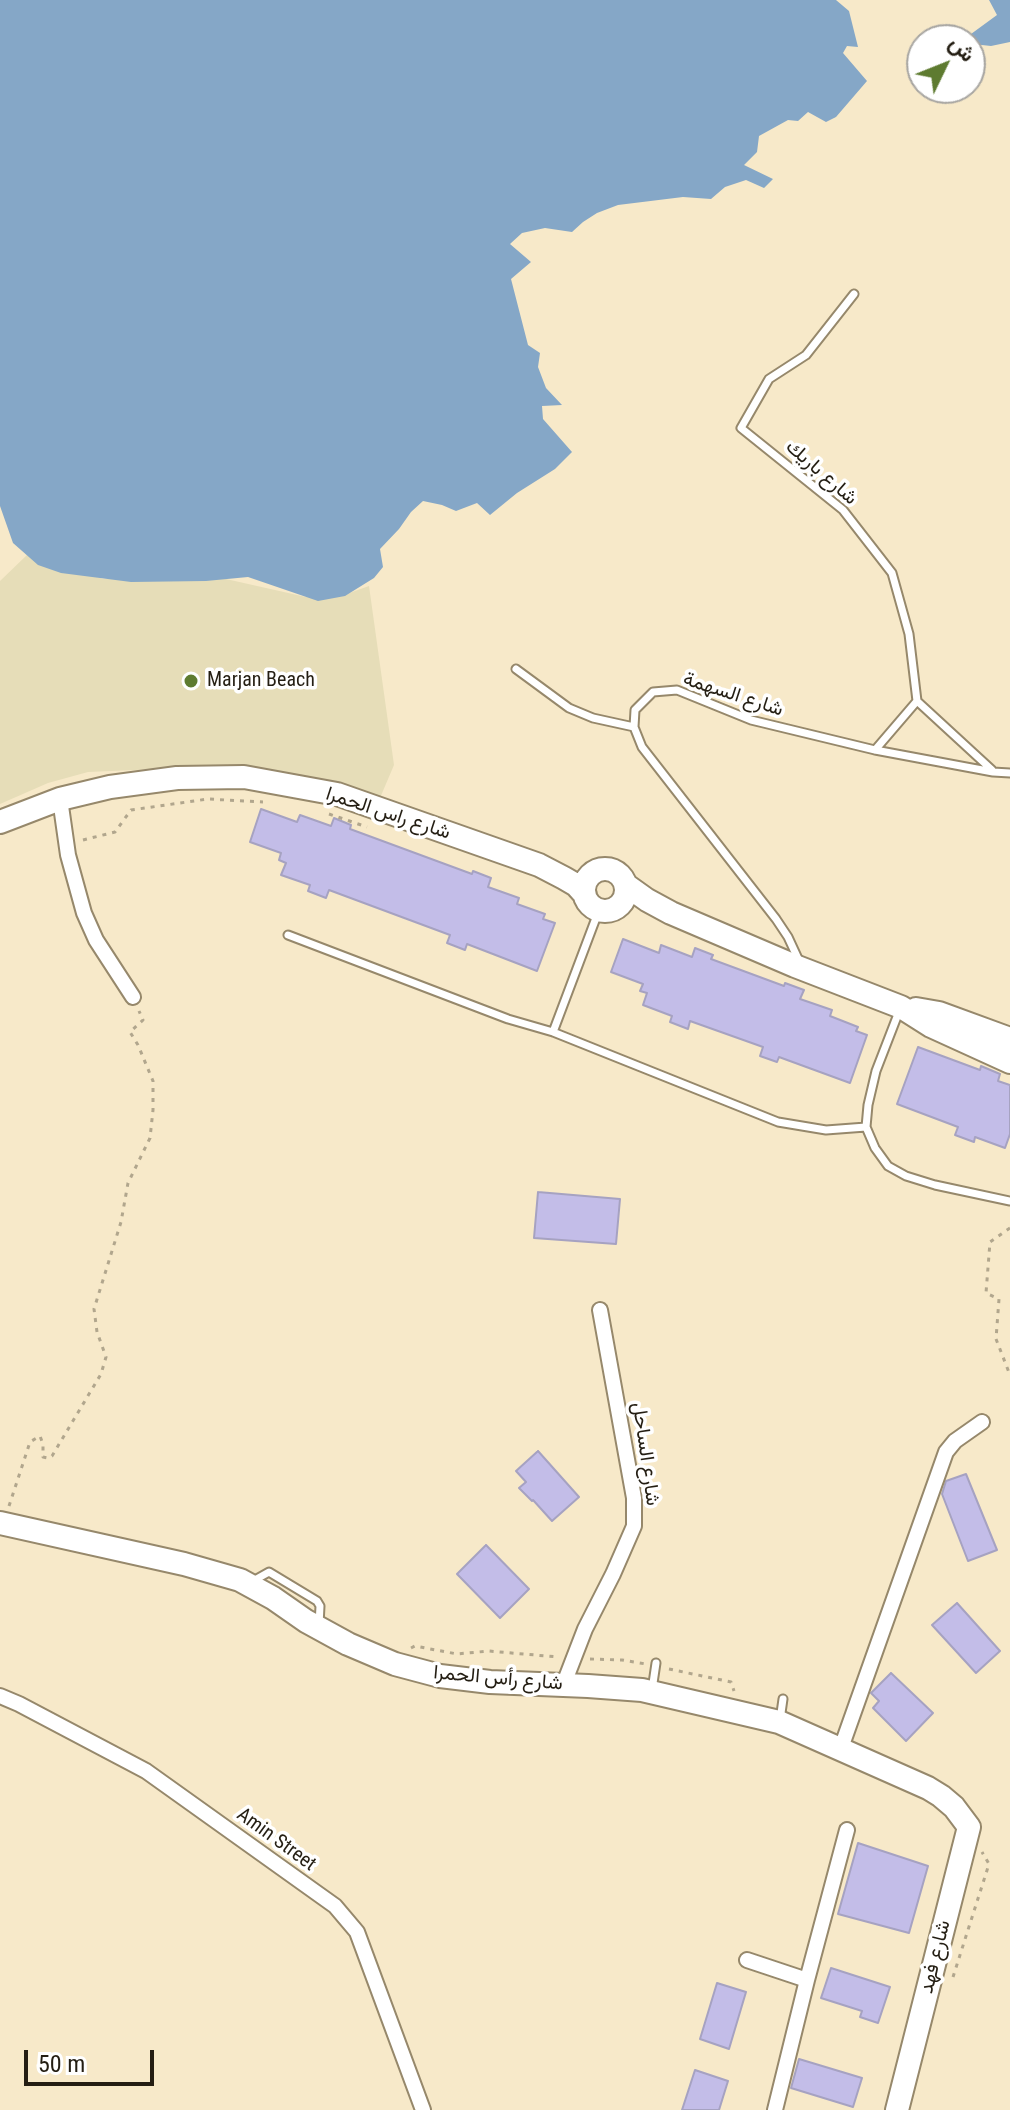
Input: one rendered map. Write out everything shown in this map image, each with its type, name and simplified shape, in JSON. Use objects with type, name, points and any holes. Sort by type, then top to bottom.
[{"type":"street","name":"شارع راس الحمرا","points":[[0,822],[60,799],[110,787],[177,778],[244,777],[337,794],[539,865],[607,899],[671,913],[901,1007],[931,1026],[1010,1062]]},
{"type":"street","points":[[60,799],[67,844],[84,913],[96,940],[133,997]]},
{"type":"street","name":"شارع راس الحمرا","points":[[539,865],[611,870],[623,878],[607,899]]},
{"type":"street","points":[[596,871],[586,881],[607,899]]},
{"type":"street","name":"شارع راس الحمرا","points":[[901,1007],[939,1013],[1010,1039]]},
{"type":"street","name":"شارع الساحل","points":[[563,1686],[585,1629],[634,1526],[634,1498],[600,1310]]},
{"type":"street","points":[[841,1748],[946,1452],[955,1441],[982,1422]]},
{"type":"street","name":"شارع رأس الحمرا","points":[[2,1523],[184,1564],[248,1584],[348,1644],[395,1664],[440,1676],[651,1693],[779,1722],[928,1788],[954,1807]]},
{"type":"street","name":"Amin Street","points":[[0,1696],[146,1771],[335,1906],[357,1932],[423,2110]]},
{"type":"street","name":"شارع فهد","points":[[897,2110],[969,1827],[954,1807]]},
{"type":"street","points":[[775,2110],[847,1830]]},
{"type":"street","points":[[747,1960],[807,1980]]},
{"type":"lane","name":"شارع باريك","points":[[854,294],[806,355],[769,379],[741,428],[843,510],[892,573],[909,634],[917,701]]},
{"type":"lane","points":[[516,669],[569,708],[593,718],[634,727],[642,747],[776,919],[790,941],[799,967]]},
{"type":"lane","name":"شارع السهمة","points":[[634,727],[635,710],[653,692],[677,690],[751,720],[875,750],[1010,773]]},
{"type":"lane","points":[[875,750],[917,701],[993,772]]},
{"type":"lane","points":[[553,1032],[607,899]]},
{"type":"lane","points":[[288,935],[508,1019],[553,1032],[778,1122],[826,1130],[866,1127]]},
{"type":"lane","points":[[901,1007],[876,1071],[868,1105],[866,1127],[875,1148],[888,1166],[906,1176],[1010,1201]]},
{"type":"lane","points":[[651,1693],[655,1665]]},
{"type":"lane","points":[[779,1722],[783,1699]]},
{"type":"path","points":[[67,844],[115,832],[131,810],[208,799],[268,802]]},
{"type":"path","points":[[327,814],[371,828]]},
{"type":"path","points":[[2,1523],[30,1442],[40,1436],[43,1457],[52,1456],[101,1374],[106,1357],[97,1332],[94,1309],[121,1222],[128,1183],[150,1138],[153,1110],[153,1081],[130,1032],[143,1020],[133,997]]},
{"type":"path","points":[[1010,1228],[990,1242],[986,1293],[999,1299],[996,1339],[1010,1375]]},
{"type":"path","points":[[407,1649],[415,1646],[457,1654],[489,1651],[655,1665],[731,1682],[741,1713]]},
{"type":"sand","name":"Marjan Beach","points":[[27,555],[103,579],[226,579],[306,597],[338,597],[369,586],[394,765],[377,805],[246,773],[158,769],[88,772],[48,783],[0,804],[0,581]]},
{"type":"water","points":[[0,0],[836,0],[849,11],[858,47],[847,46],[843,53],[867,81],[836,117],[826,122],[808,112],[798,121],[788,120],[759,136],[757,152],[744,165],[773,179],[764,188],[746,180],[725,187],[711,199],[683,197],[618,205],[597,213],[572,232],[545,228],[522,233],[510,244],[531,262],[511,279],[528,345],[540,353],[538,367],[546,388],[562,405],[542,406],[543,419],[572,452],[555,469],[490,515],[477,503],[456,511],[423,501],[380,549],[383,567],[374,578],[345,596],[318,601],[248,577],[131,582],[61,573],[38,565],[13,543],[0,506]]},
{"type":"water","points":[[989,0],[1010,0],[1010,42],[986,45],[985,24],[997,15]]},
{"type":"building","points":[[261,809],[297,822],[300,815],[331,826],[334,818],[351,825],[350,829],[472,874],[473,871],[491,878],[488,887],[519,898],[517,904],[545,914],[543,919],[555,923],[537,971],[467,944],[465,950],[447,943],[450,935],[329,890],[326,898],[308,891],[310,885],[281,875],[286,863],[279,860],[281,853],[250,842]]},
{"type":"building","points":[[623,939],[659,953],[661,945],[692,957],[695,948],[713,955],[711,959],[784,986],[785,983],[804,990],[800,999],[832,1010],[830,1016],[858,1027],[856,1031],[867,1035],[850,1083],[779,1057],[777,1062],[760,1056],[763,1047],[690,1021],[688,1029],[670,1022],[672,1016],[643,1005],[647,993],[640,991],[643,984],[611,972]]},
{"type":"building","points":[[918,1047],[980,1070],[981,1066],[1000,1074],[998,1081],[1010,1085],[1010,1134],[1005,1148],[975,1137],[974,1142],[955,1135],[958,1127],[897,1104]]},
{"type":"building","points":[[538,1192],[620,1199],[616,1244],[534,1238]]},
{"type":"building","points":[[538,1451],[579,1497],[552,1521],[519,1488],[526,1482],[516,1471]]},
{"type":"building","points":[[966,1474],[997,1550],[968,1561],[942,1494],[946,1481]]},
{"type":"building","points":[[486,1545],[529,1589],[500,1618],[457,1574]]},
{"type":"building","points":[[957,1603],[1000,1651],[976,1673],[932,1625]]},
{"type":"building","points":[[891,1673],[933,1713],[906,1741],[873,1708],[879,1701],[871,1693]]},
{"type":"building","points":[[858,1843],[928,1866],[909,1933],[838,1914]]},
{"type":"building","points":[[831,1968],[890,1987],[878,2023],[860,2017],[862,2011],[821,1998]]},
{"type":"building","points":[[717,1983],[746,1992],[729,2049],[700,2039]]},
{"type":"building","points":[[799,2059],[862,2078],[853,2107],[791,2088]]},
{"type":"building","points":[[695,2070],[728,2081],[719,2110],[682,2110]]},
{"type":"place","name":"Marjan Beach","points":[[191,681]]}]
